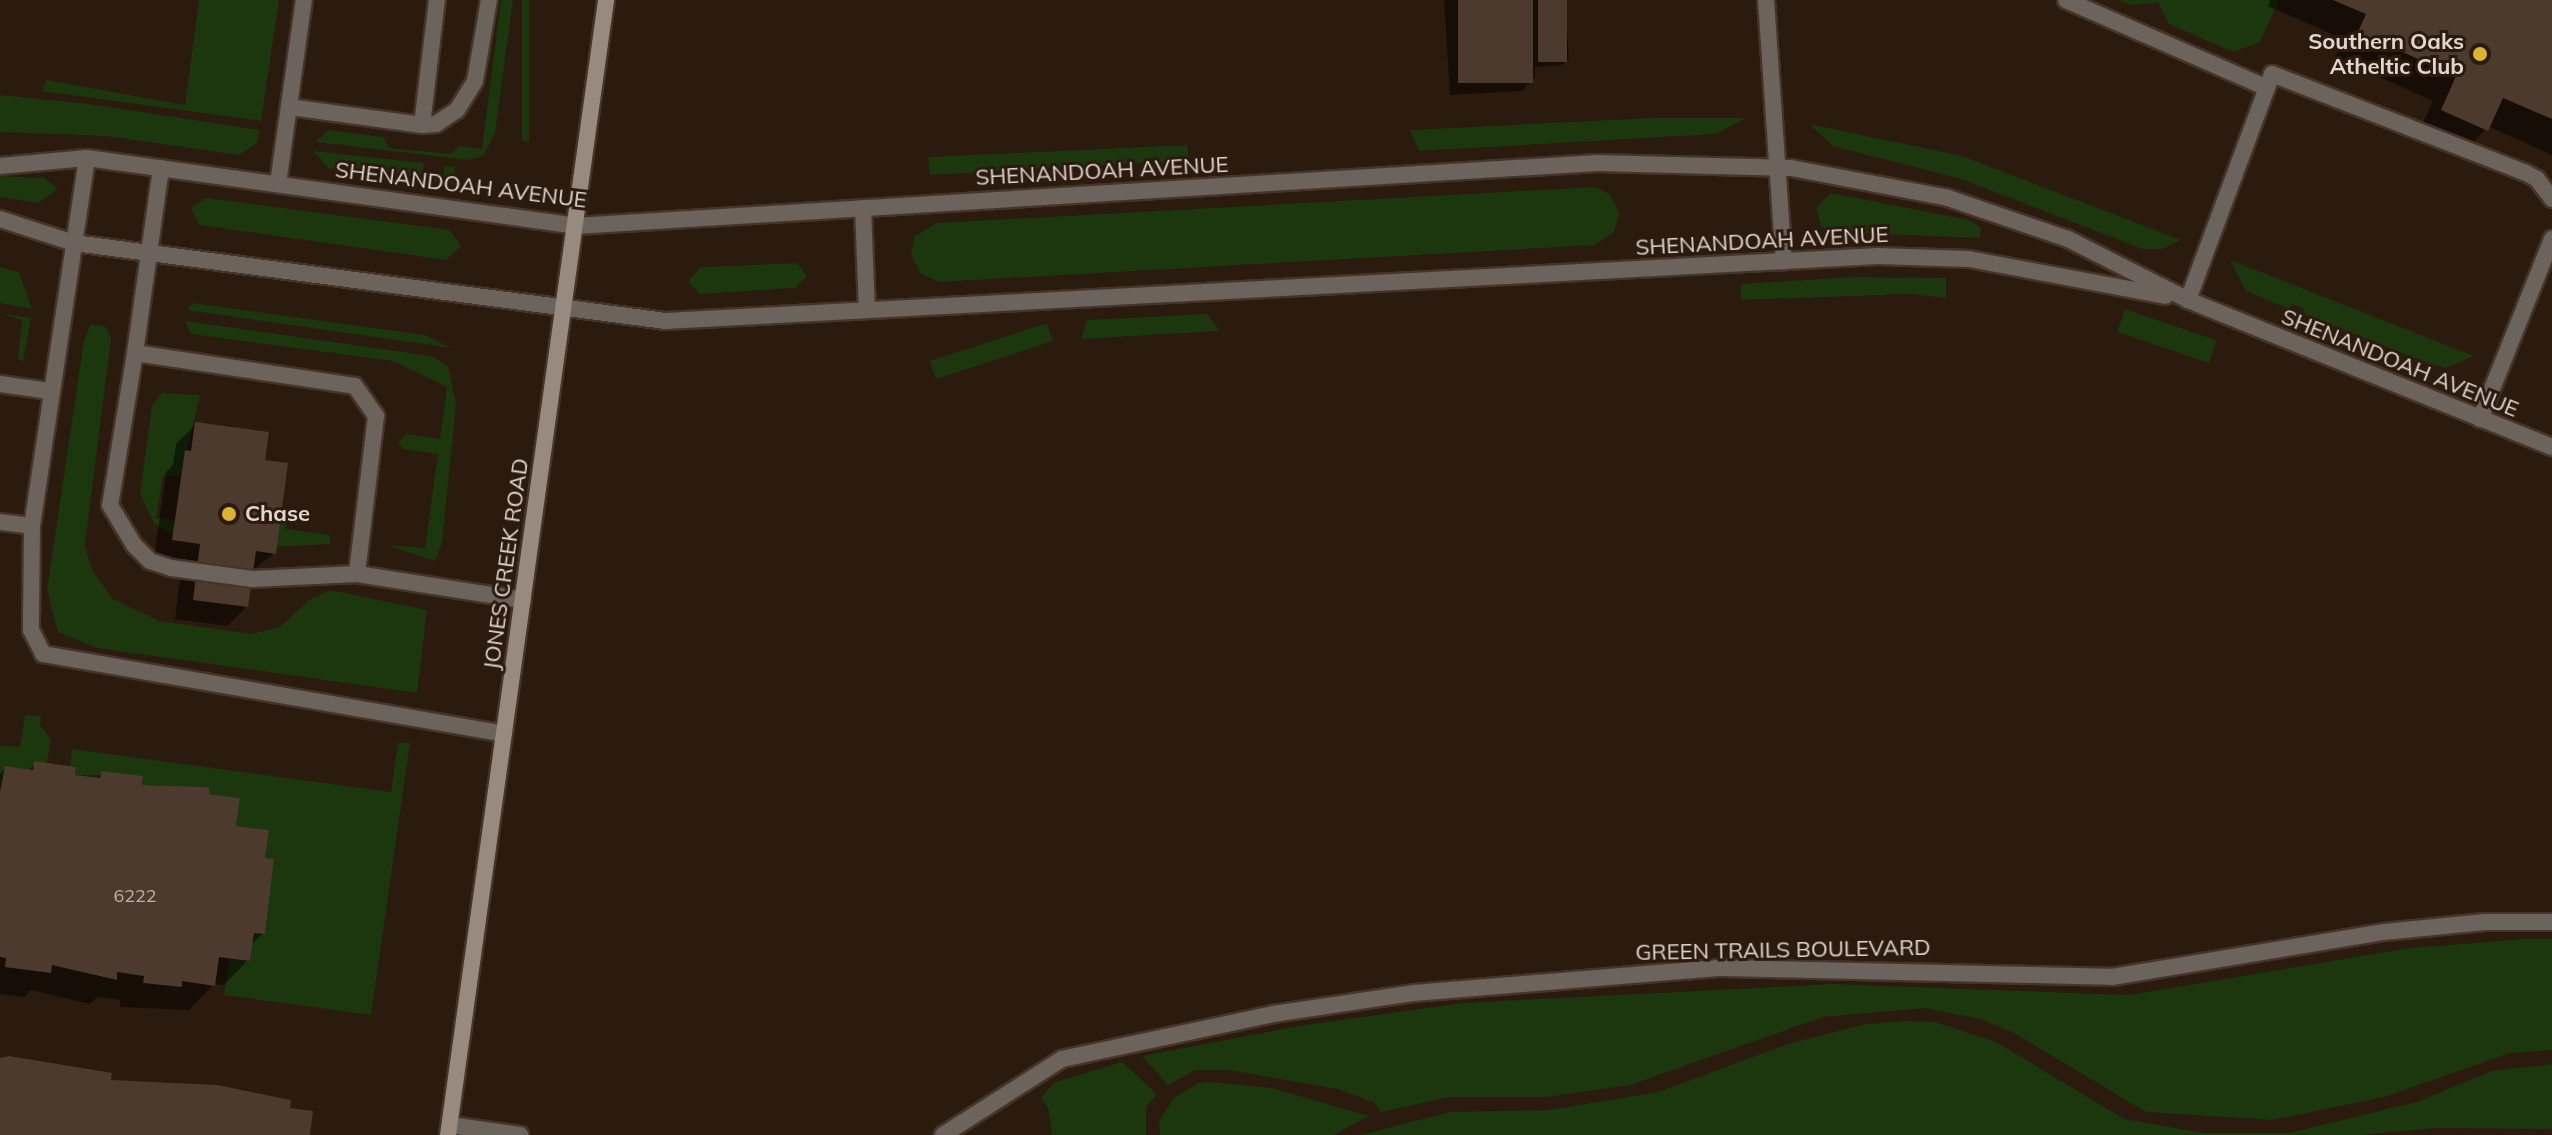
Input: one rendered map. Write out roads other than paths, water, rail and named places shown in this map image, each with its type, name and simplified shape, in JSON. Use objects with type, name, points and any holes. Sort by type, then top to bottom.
[{"type":"main road","name":"JONES CREEK ROAD","points":[[449,1130],[606,0]]},
{"type":"street","points":[[278,184],[304,0]]},
{"type":"street","points":[[422,125],[437,0]]},
{"type":"street","points":[[289,107],[422,125],[436,124],[457,110],[475,81],[489,0]]},
{"type":"street","points":[[1766,0],[1784,261]]},
{"type":"street","points":[[2066,0],[2269,81],[2524,172],[2537,179],[2552,199]]},
{"type":"street","points":[[2188,300],[2269,81]]},
{"type":"street","points":[[87,158],[32,526],[31,630],[43,654],[504,734]]},
{"type":"street","name":"SHENANDOAH AVENUE","points":[[0,166],[87,158],[575,226],[1597,163],[1778,167],[1872,180],[1948,198],[2068,239],[2188,300],[2552,447]]},
{"type":"street","points":[[161,168],[110,505],[134,545],[150,561],[171,568],[252,579],[357,574],[523,600]]},
{"type":"street","points":[[863,208],[867,310]]},
{"type":"street","name":"SHENANDOAH AVENUE","points":[[0,219],[74,243],[666,321],[1878,256],[1969,259],[2188,300]]},
{"type":"street","points":[[2480,419],[2552,239]]},
{"type":"street","points":[[135,353],[348,383],[363,392],[376,416],[357,574]]},
{"type":"street","points":[[0,384],[50,391]]},
{"type":"street","points":[[0,522],[32,526]]},
{"type":"street","name":"GREEN TRAILS BOULEVARD","points":[[943,1135],[1062,1059],[1273,1014],[1414,993],[1721,968],[2112,977],[2384,932],[2485,922],[2552,922]]},
{"type":"street","points":[[449,1130],[520,1135]]},
{"type":"place","name":"Southern Oaks Atheltic Club","points":[[2480,54]]},
{"type":"place","name":"Chase","points":[[229,514]]}]
